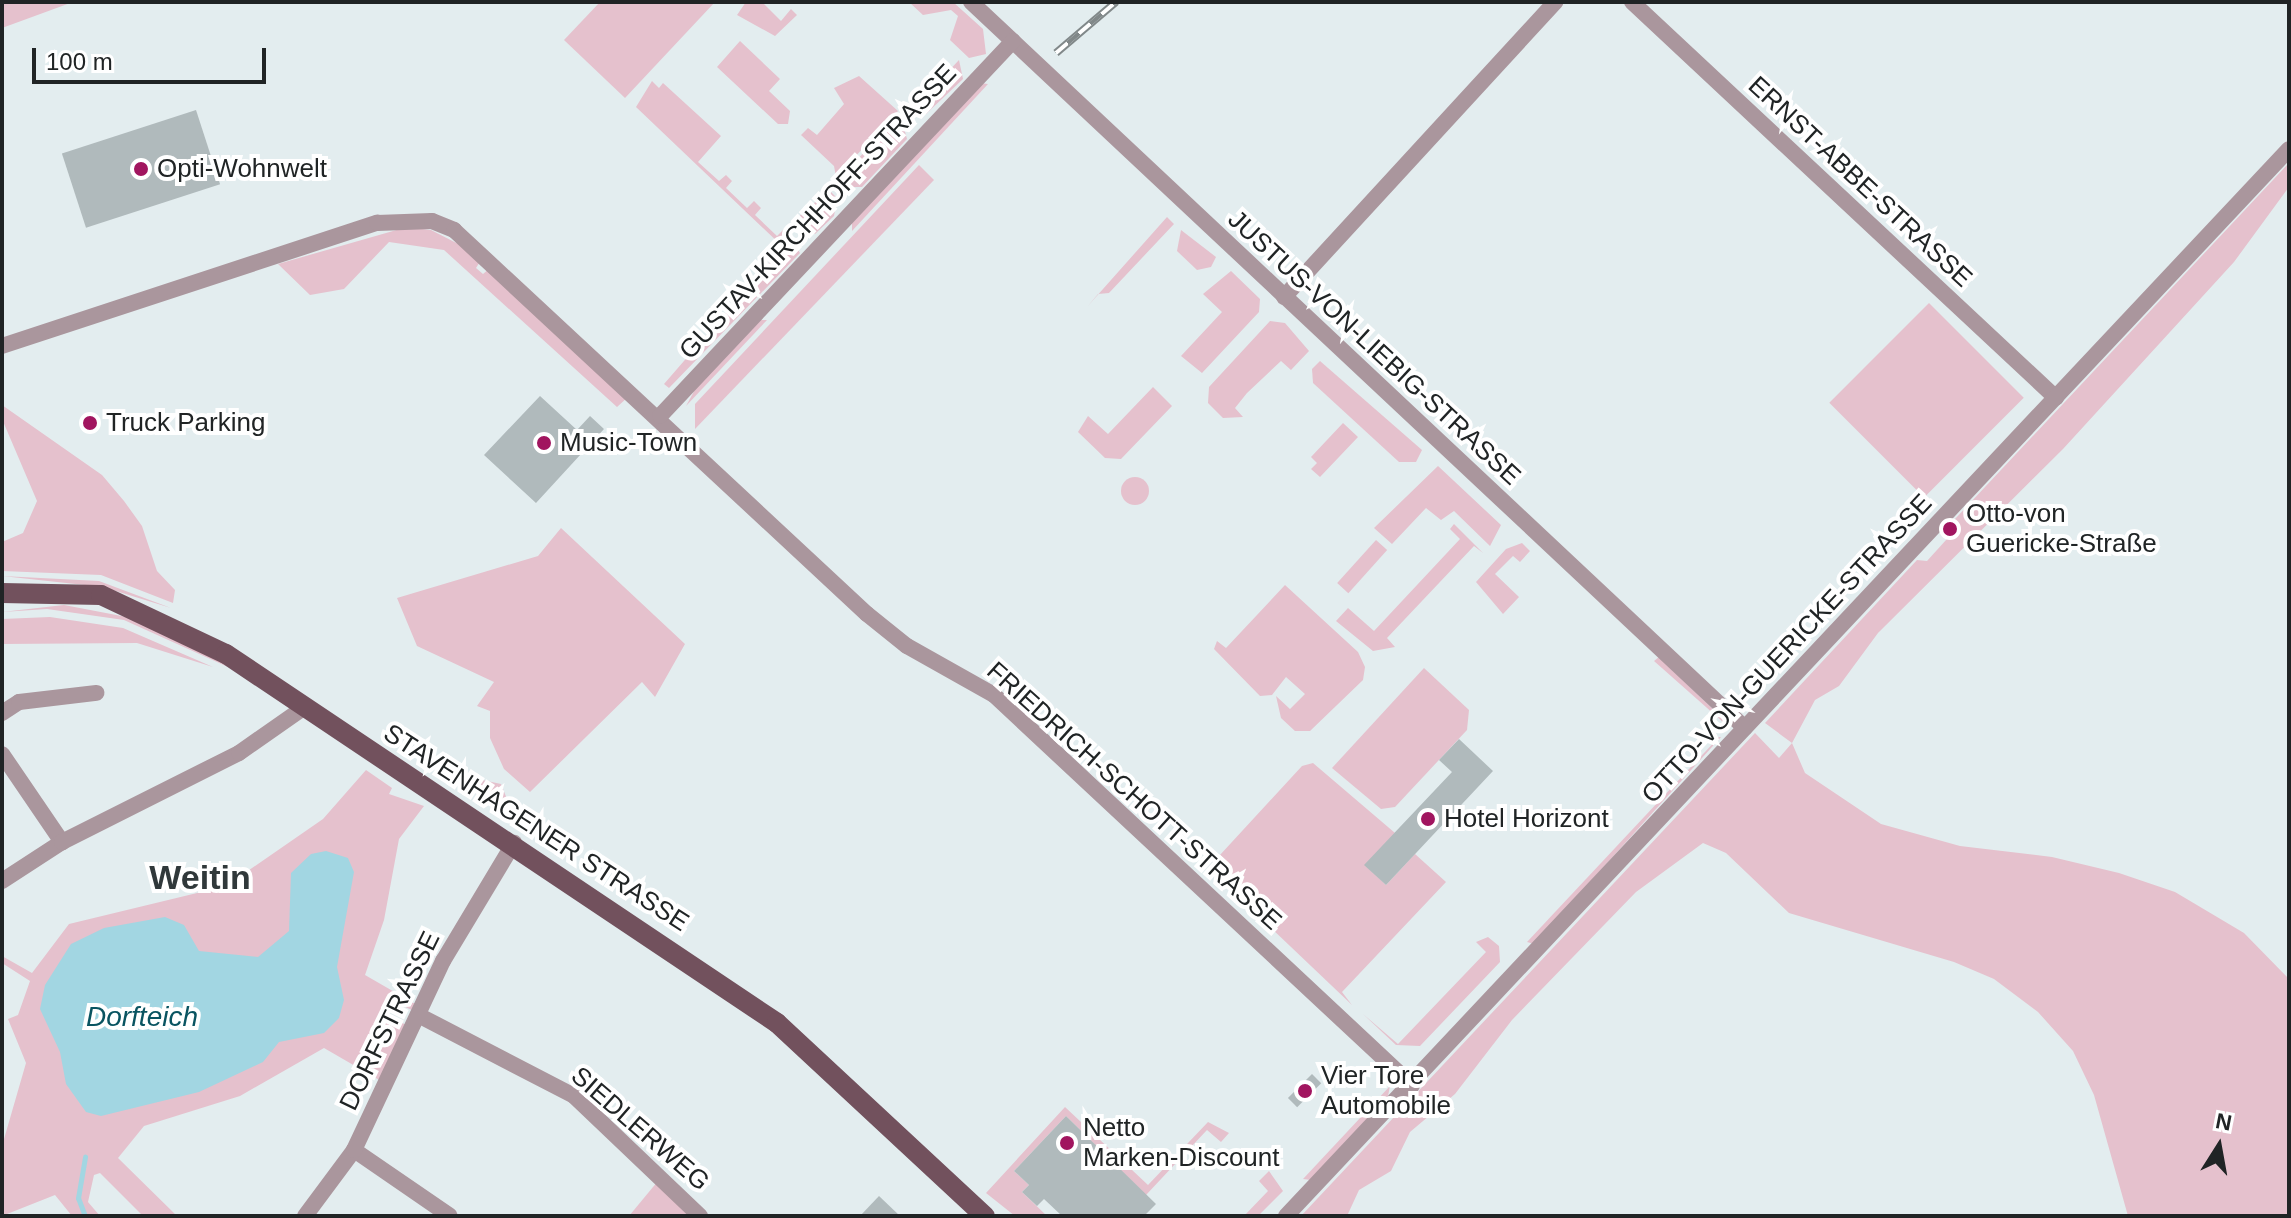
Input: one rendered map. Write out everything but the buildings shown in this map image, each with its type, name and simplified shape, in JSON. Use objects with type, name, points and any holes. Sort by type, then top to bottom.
[{"type":"main road","name":"STAVENHAGENER STRASSE","points":[[2,593],[67,590],[138,608],[306,706],[514,843],[777,1023],[985,1216]]},
{"type":"street","name":"JUSTUS-VON-LIEBIG-STRASSE","points":[[971,2],[1745,728]]},
{"type":"street","points":[[1284,297],[1555,2]]},
{"type":"street","name":"ERNST-ABBE-STRASSE","points":[[1632,2],[2056,398]]},
{"type":"street","name":"GUSTAV-KIRCHHOFF-STRASSE","points":[[660,416],[1013,41]]},
{"type":"street","name":"OTTO-VON-GUERICKE-STRASSE","points":[[1286,1216],[2289,149]]},
{"type":"street","name":"FRIEDRICH-SCHOTT-STRASSE","points":[[2,346],[377,223],[432,221],[477,248],[660,416],[867,614],[907,646],[994,695],[1412,1085]]},
{"type":"street","points":[[2,713],[19,702],[96,693]]},
{"type":"street","points":[[2,881],[62,842],[239,753],[306,706]]},
{"type":"street","points":[[2,754],[62,842]]},
{"type":"street","name":"DORFSTRASSE","points":[[305,1216],[354,1150],[443,961],[514,843]]},
{"type":"street","name":"SIEDLERWEG","points":[[418,1015],[574,1096],[700,1216]]},
{"type":"street","points":[[354,1150],[450,1216]]},
{"type":"shaded area","points":[[2,2],[73,2],[2,28]]},
{"type":"shaded area","points":[[600,2],[715,2],[625,98],[564,40]]},
{"type":"shaded area","points":[[746,2],[762,2],[781,21],[791,9],[797,15],[775,36],[737,15]]},
{"type":"shaded area","points":[[909,2],[953,2],[983,29],[986,54],[969,58],[950,40],[958,16],[951,10],[923,15]]},
{"type":"shaded area","points":[[740,41],[780,79],[769,91],[790,111],[788,124],[778,124],[717,67]]},
{"type":"shaded area","points":[[959,60],[963,79],[926,114],[916,106]]},
{"type":"shaded area","points":[[859,76],[898,111],[836,177],[834,166],[801,135],[808,128],[817,135],[844,104],[834,88]]},
{"type":"shaded area","points":[[652,81],[659,88],[663,83],[721,136],[698,162],[719,181],[726,175],[732,181],[726,188],[747,208],[754,201],[761,208],[755,215],[777,236],[784,229],[800,253],[669,388],[664,384],[783,247],[636,107]]},
{"type":"shaded area","points":[[980,83],[988,84],[852,231],[852,220]]},
{"type":"shaded area","points":[[900,114],[907,139],[862,187],[847,187],[838,180]]},
{"type":"shaded area","points":[[2289,163],[2289,187],[2234,262],[2063,449],[1878,633],[1839,686],[1815,700],[1792,743],[1765,723],[1917,560],[1927,561],[1956,529],[1955,519]]},
{"type":"shaded area","points":[[919,165],[934,180],[695,429],[695,404]]},
{"type":"shaded area","points":[[829,190],[837,198],[834,216],[815,234],[796,219]]},
{"type":"shaded area","points":[[1167,217],[1174,224],[1109,293],[1099,294]]},
{"type":"shaded area","points":[[407,227],[431,230],[468,249],[481,260],[476,268],[483,274],[490,268],[628,397],[617,407],[444,250],[389,242],[344,289],[310,295],[278,264]]},
{"type":"shaded area","points":[[1181,230],[1216,257],[1211,267],[1197,270],[1177,251]]},
{"type":"shaded area","points":[[1231,271],[1260,299],[1259,312],[1202,373],[1181,356],[1222,312],[1203,294]]},
{"type":"shaded area","points":[[1929,303],[2024,398],[1924,497],[1829,403]]},
{"type":"shaded area","points":[[759,320],[767,320],[686,406],[698,384]]},
{"type":"shaded area","points":[[1270,321],[1285,323],[1309,351],[1291,370],[1281,361],[1247,393],[1235,408],[1243,417],[1223,418],[1208,403],[1209,387]]},
{"type":"shaded area","points":[[1320,361],[1422,450],[1416,462],[1399,462],[1313,383],[1312,369]]},
{"type":"shaded area","points":[[1153,387],[1172,406],[1121,459],[1105,458],[1078,432],[1088,416],[1108,434]]},
{"type":"shaded area","points":[[2,405],[102,475],[142,526],[157,571],[175,590],[173,603],[101,575],[2,571],[2,542],[23,533],[37,501],[2,419]]},
{"type":"shaded area","points":[[1343,423],[1358,437],[1320,477],[1311,469],[1317,463],[1311,457]]},
{"type":"shaded area","points":[[1438,466],[1501,525],[1490,546],[1454,511],[1441,520],[1426,508],[1392,544],[1374,528]]},
{"type":"shaded area","points":[[1135,477],[1145,481],[1149,491],[1145,501],[1135,505],[1125,501],[1121,491],[1125,481]]},
{"type":"shaded area","points":[[1454,524],[1483,553],[1474,546],[1387,638],[1395,647],[1373,651],[1336,621],[1348,608],[1374,631],[1460,539],[1450,529]]},
{"type":"shaded area","points":[[561,528],[685,644],[655,697],[642,682],[530,792],[504,769],[490,738],[490,711],[477,706],[494,682],[417,646],[397,598],[538,556]]},
{"type":"shaded area","points":[[1376,540],[1387,550],[1348,593],[1337,583]]},
{"type":"shaded area","points":[[1522,543],[1530,551],[1520,562],[1513,556],[1495,574],[1519,597],[1503,614],[1476,582],[1506,549]]},
{"type":"shaded area","points":[[2,576],[99,581],[171,608],[103,587]]},
{"type":"shaded area","points":[[1285,585],[1358,652],[1365,667],[1363,680],[1310,731],[1295,731],[1281,718],[1276,696],[1290,709],[1305,694],[1286,677],[1272,695],[1260,696],[1214,649],[1217,641],[1226,648]]},
{"type":"shaded area","points":[[64,605],[132,618],[189,642],[228,667],[124,620],[47,609],[2,612]]},
{"type":"shaded area","points":[[50,617],[123,628],[213,667],[137,643],[2,644],[2,619]]},
{"type":"shaded area","points":[[1659,657],[1721,717],[1724,723],[1654,661]]},
{"type":"shaded area","points":[[1424,668],[1469,710],[1467,730],[1395,807],[1381,809],[1332,768]]},
{"type":"shaded area","points":[[1755,733],[1779,758],[1792,743],[1805,773],[1881,824],[1960,846],[2052,857],[2119,873],[2175,892],[2244,933],[2289,979],[2289,1216],[2128,1216],[2094,1095],[2073,1051],[2038,1012],[1994,979],[1954,962],[1789,913],[1726,853],[1703,843],[1636,892],[1512,1020],[1455,1094],[1410,1132],[1391,1171],[1359,1190],[1347,1216],[1301,1216]]},
{"type":"shaded area","points":[[1719,737],[1534,944],[1527,942]]},
{"type":"shaded area","points":[[1313,763],[1395,833],[1365,865],[1386,885],[1415,854],[1446,882],[1342,992],[1352,1005],[1208,868],[1302,766]]},
{"type":"shaded area","points":[[366,770],[392,788],[389,794],[424,806],[399,839],[384,920],[365,975],[417,1005],[414,1011],[392,1001],[386,1014],[408,1026],[381,1081],[324,1048],[240,1096],[144,1126],[118,1158],[177,1216],[143,1216],[100,1173],[94,1175],[88,1202],[100,1216],[72,1216],[55,1195],[2,1216],[2,1146],[26,1063],[8,1019],[18,1015],[30,981],[2,963],[2,956],[32,973],[69,924],[226,886],[323,819]]},
{"type":"shaded area","points":[[464,776],[501,784],[513,814],[448,778]]},
{"type":"shaded area","points":[[1488,937],[1499,946],[1500,962],[1420,1046],[1396,1045],[1363,1014],[1398,1044],[1486,952],[1476,942]]},
{"type":"shaded area","points":[[1390,1086],[1387,1101],[1311,1180],[1303,1179]]},
{"type":"shaded area","points":[[1065,1107],[1148,1185],[1208,1122],[1229,1133],[1221,1142],[1207,1130],[1146,1195],[1066,1116],[1014,1171],[1029,1185],[1022,1192],[1047,1216],[1015,1216],[986,1193]]},
{"type":"shaded area","points":[[1269,1171],[1283,1191],[1258,1216],[1244,1216],[1268,1191],[1259,1181]]},
{"type":"shaded area","points":[[658,1181],[694,1216],[629,1216]]},
{"type":"water","name":"Dorfteich","points":[[326,851],[348,858],[354,872],[337,967],[344,1000],[339,1018],[324,1033],[279,1042],[263,1062],[199,1092],[101,1116],[86,1112],[66,1084],[60,1052],[40,1009],[45,985],[71,944],[104,928],[165,917],[184,925],[199,951],[258,957],[289,931],[291,873],[311,854]]},
{"type":"waterway","points":[[85,1157],[78,1198],[85,1216]]},
{"type":"railway","points":[[1056,53],[1116,2]]},
{"type":"place","name":"Opti-Wohnwelt","points":[[141,169]]},
{"type":"place","name":"Truck Parking","points":[[90,423]]},
{"type":"place","name":"Music-Town","points":[[544,443]]},
{"type":"place","name":"Otto-von Guericke-Straße","points":[[1950,529]]},
{"type":"place","name":"Hotel Horizont","points":[[1428,819]]},
{"type":"place","name":"Vier Tore Automobile","points":[[1305,1091]]},
{"type":"place","name":"Netto Marken-Discount","points":[[1067,1143]]},
{"type":"district","name":"Weitin","points":[[200,878]]}]
